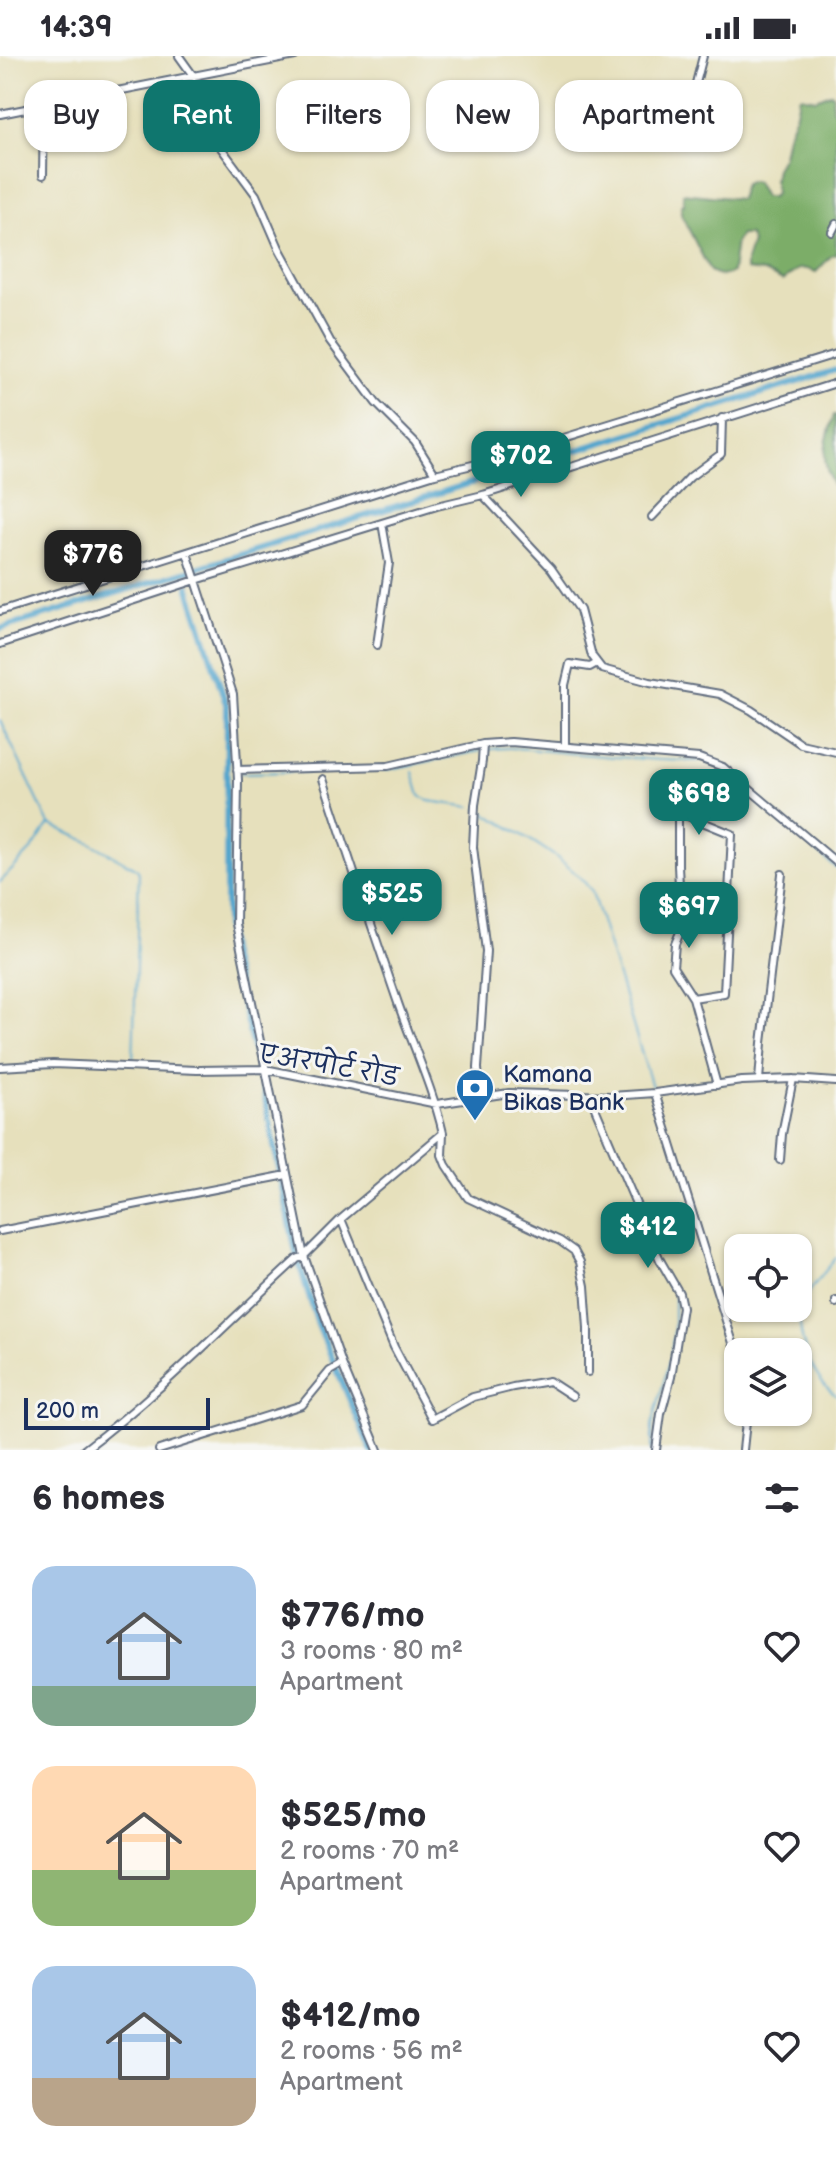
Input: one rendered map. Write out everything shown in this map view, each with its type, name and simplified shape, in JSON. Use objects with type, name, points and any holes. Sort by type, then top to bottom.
[{"type":"street","points":[[179,56],[207,95],[216,141],[256,195],[279,248],[330,341],[376,403],[415,442],[435,474]]},
{"type":"street","points":[[127,89],[295,56]]},
{"type":"street","points":[[697,80],[703,56]]},
{"type":"street","points":[[0,114],[24,110]]},
{"type":"street","points":[[43,152],[43,175]]},
{"type":"street","points":[[832,232],[836,224]]},
{"type":"street","points":[[0,611],[188,555],[435,474],[489,461],[836,354]]},
{"type":"street","points":[[0,644],[196,580],[483,495],[836,383]]},
{"type":"street","points":[[652,517],[690,477],[721,454],[722,418]]},
{"type":"street","points":[[483,495],[551,568],[580,610],[592,656],[602,669],[650,682],[720,694],[751,710],[801,744],[836,752]]},
{"type":"street","points":[[377,645],[389,563],[382,523]]},
{"type":"street","points":[[188,555],[233,694],[237,774],[236,924],[283,1176],[301,1258],[340,1364],[378,1450]]},
{"type":"street","points":[[565,746],[565,685],[570,664],[590,667],[597,663]]},
{"type":"street","points":[[237,774],[388,766],[483,744],[511,742],[699,758],[723,767],[836,862]]},
{"type":"street","points":[[480,1097],[478,1068],[486,951],[473,847],[483,744]]},
{"type":"street","points":[[323,779],[391,983],[437,1104],[443,1133],[442,1155],[446,1165],[468,1198],[560,1241],[574,1251],[580,1262],[585,1286],[588,1372]]},
{"type":"street","points":[[693,998],[724,993],[732,834],[678,812],[681,930],[675,944],[673,967],[693,998],[717,1085]]},
{"type":"street","points":[[759,1080],[782,874]]},
{"type":"street","name":"एअरपोर्ट रोड","points":[[0,1067],[53,1064],[197,1070],[265,1069],[437,1104],[509,1093],[594,1096],[653,1093],[759,1080],[836,1082]]},
{"type":"street","points":[[780,1160],[793,1079]]},
{"type":"street","points":[[653,1093],[731,1338]]},
{"type":"street","points":[[594,1096],[595,1108],[660,1260],[679,1293],[682,1307],[656,1450]]},
{"type":"street","points":[[84,1450],[216,1336],[341,1219],[443,1133]]},
{"type":"street","points":[[0,1231],[283,1176]]},
{"type":"street","points":[[341,1219],[394,1347],[432,1419],[473,1397],[549,1381],[572,1396]]},
{"type":"street","points":[[159,1450],[302,1405],[330,1371],[340,1364]]},
{"type":"street","points":[[743,1450],[746,1426]]},
{"type":"green space","points":[[831,93],[832,108],[836,113],[836,254],[816,272],[800,269],[783,281],[764,272],[746,270],[752,242],[749,235],[741,235],[736,241],[732,272],[718,275],[710,271],[681,214],[683,193],[739,199],[744,184],[751,181],[756,182],[764,197],[772,197],[775,193],[776,168],[783,156],[799,98],[816,99]]},
{"type":"green space","points":[[836,415],[836,491],[825,462]]},
{"type":"waterway","points":[[0,629],[836,370]]},
{"type":"waterway","points":[[188,586],[227,707],[226,925],[229,951],[257,1063]]},
{"type":"waterway","points":[[0,720],[49,824],[33,848],[0,882]]},
{"type":"waterway","points":[[486,750],[517,748],[699,761]]},
{"type":"waterway","points":[[241,773],[385,770],[480,751]]},
{"type":"waterway","points":[[717,767],[731,777]]},
{"type":"waterway","points":[[413,772],[420,796],[429,801],[471,807]]},
{"type":"waterway","points":[[736,782],[836,868]]},
{"type":"waterway","points":[[478,809],[555,857],[592,892],[653,1090]]},
{"type":"waterway","points":[[49,824],[89,842],[139,873],[133,1061]]},
{"type":"waterway","points":[[260,1074],[296,1253],[318,1325],[371,1450]]},
{"type":"waterway","points":[[836,1258],[808,1293],[800,1315],[807,1354],[820,1379],[836,1395]]},
{"type":"waterway","points":[[652,1450],[652,1425],[671,1355],[674,1297]]},
{"type":"place","name":"Kamana Bikas Bank","points":[[475,1122]]}]
